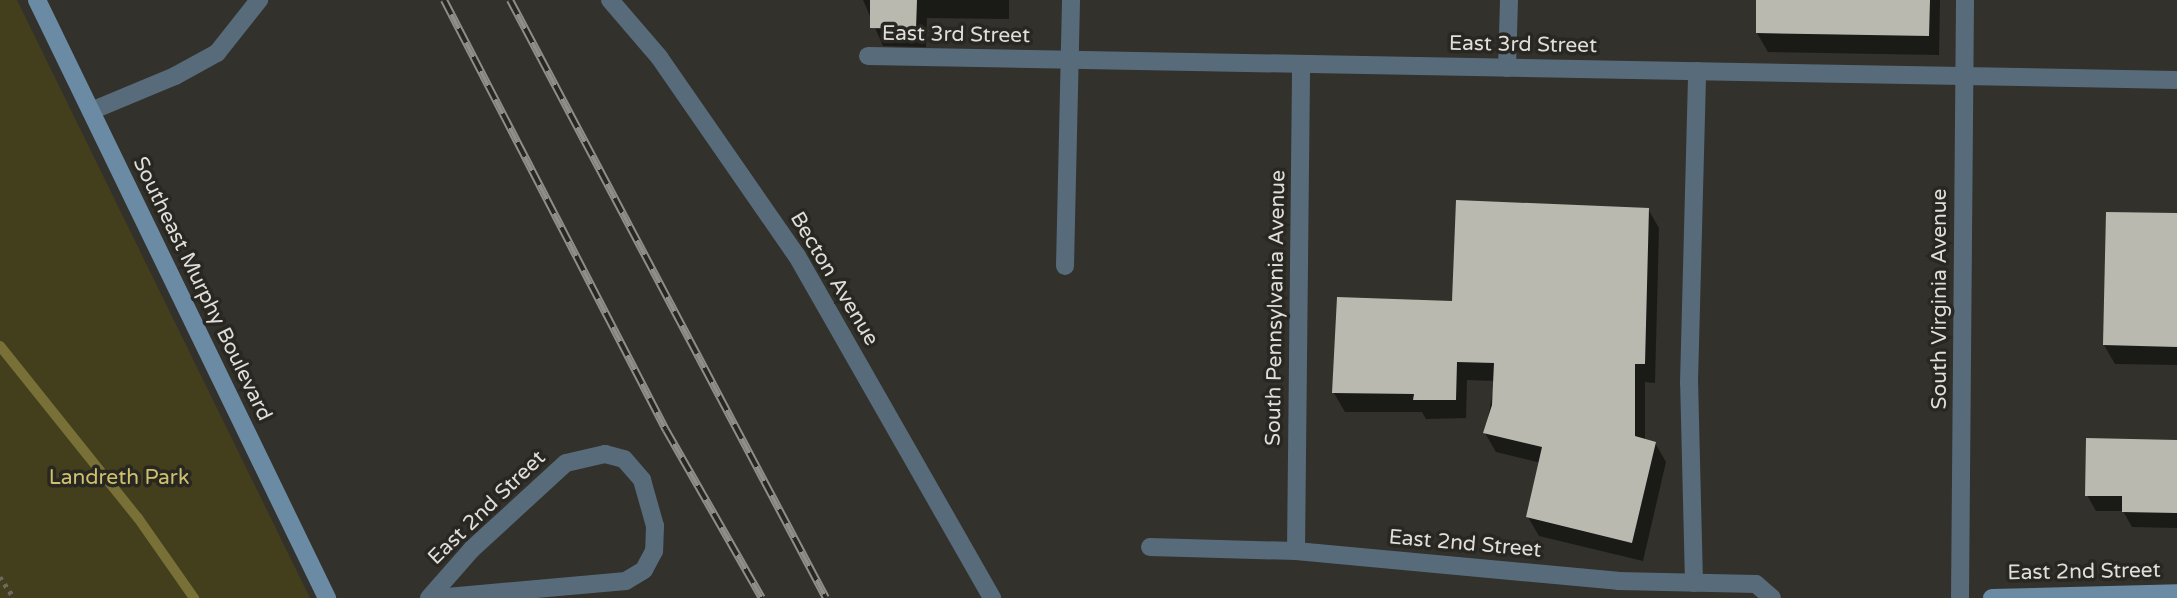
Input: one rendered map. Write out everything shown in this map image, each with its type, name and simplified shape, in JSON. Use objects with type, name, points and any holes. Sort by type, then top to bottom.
[{"type":"street","name":"Southeast Murphy Boulevard","points":[[37,0],[327,598]]},
{"type":"street","points":[[91,110],[175,76],[217,53],[259,0]]},
{"type":"street","name":"Becton Avenue","points":[[610,0],[659,57],[797,256],[992,598]]},
{"type":"street","points":[[1065,266],[1070,0]]},
{"type":"street","points":[[1507,68],[1509,0]]},
{"type":"street","name":"South Virginia Avenue","points":[[1961,598],[1965,0]]},
{"type":"street","name":"East 3rd Street","points":[[868,56],[2177,80]]},
{"type":"street","name":"South Pennsylvania Avenue","points":[[1296,551],[1301,64]]},
{"type":"street","points":[[1694,583],[1689,383],[1697,71]]},
{"type":"street","name":"East 2nd Street","points":[[429,598],[472,549],[566,463],[605,454],[624,459],[642,480],[655,526],[654,551],[644,570],[626,581],[436,598]]},
{"type":"street","name":"East 2nd Street","points":[[1150,547],[1296,551],[1618,581],[1756,584],[1772,598]]},
{"type":"street","name":"East 2nd Street","points":[[1992,598],[2177,593]]},
{"type":"path","points":[[0,577],[14,598]]},
{"type":"green space","name":"Landreth Park","points":[[0,0],[17,0],[310,598],[0,598]]},
{"type":"building","points":[[870,0],[917,0],[916,29],[870,28]]},
{"type":"building","points":[[1756,0],[1930,0],[1929,36],[1756,33]]},
{"type":"building","points":[[1456,200],[1649,208],[1645,364],[1635,364],[1635,436],[1656,442],[1632,543],[1526,517],[1542,447],[1483,433],[1492,405],[1494,363],[1457,362],[1456,400],[1413,400],[1414,394],[1332,393],[1337,297],[1452,301]]},
{"type":"building","points":[[2106,212],[2177,213],[2177,347],[2103,345]]},
{"type":"building","points":[[2086,438],[2177,440],[2177,513],[2122,512],[2122,496],[2085,496]]},
{"type":"waterway","points":[[0,346],[138,518],[194,598]]},
{"type":"railway","points":[[444,0],[666,430],[762,598]]},
{"type":"railway","points":[[510,0],[826,598]]}]
